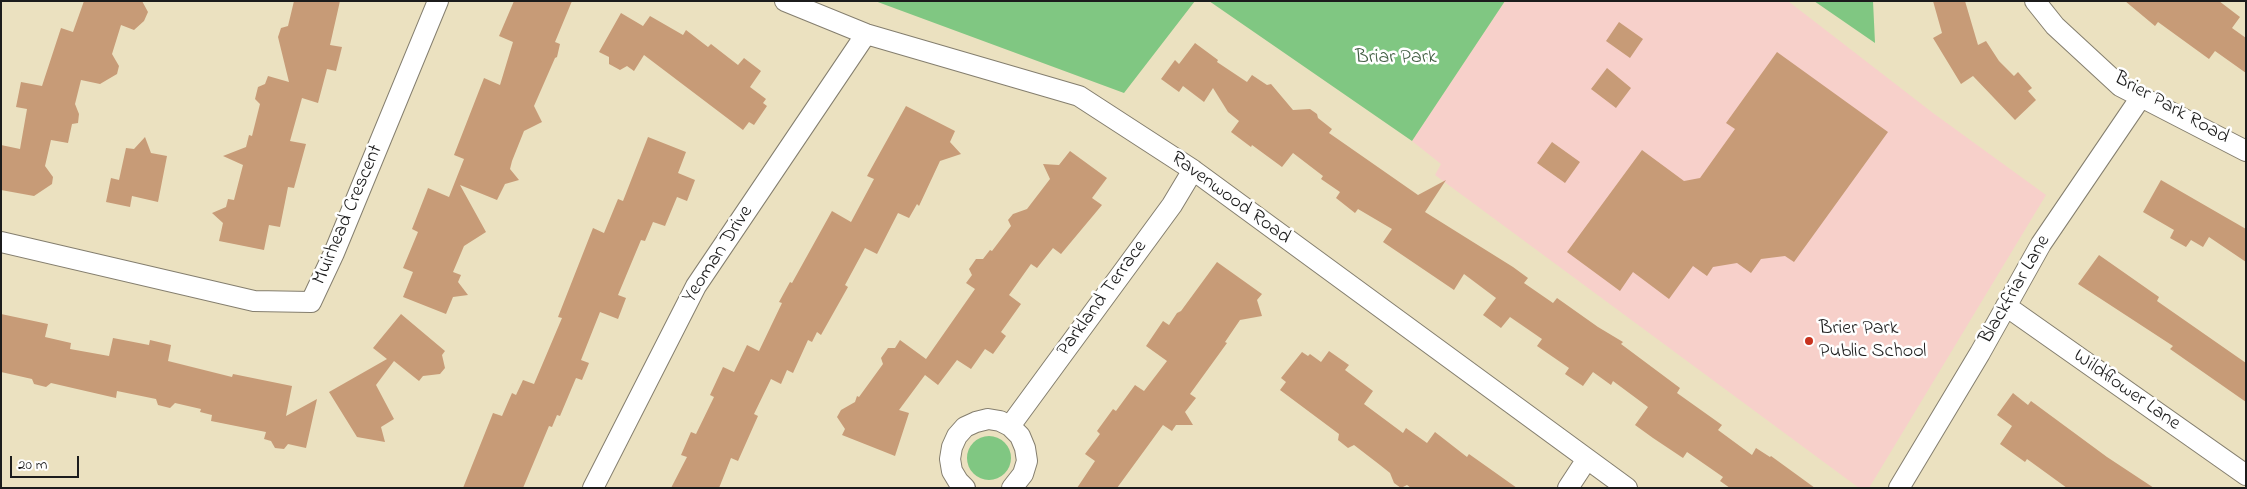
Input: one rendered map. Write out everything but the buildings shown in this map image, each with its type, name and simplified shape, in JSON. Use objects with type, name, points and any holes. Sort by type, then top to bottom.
[{"type":"street","name":"Muirhead Crescent","points":[[1,242],[254,301],[311,302],[334,254],[438,1]]},
{"type":"street","name":"Ravenwood Road","points":[[785,1],[866,34],[1079,96],[1193,170],[1627,488]]},
{"type":"street","name":"Brier Park Road","points":[[2035,1],[2055,26],[2120,86],[2246,151]]},
{"type":"street","name":"Yeoman Drive","points":[[593,488],[696,286],[866,34]]},
{"type":"street","name":"Blackfriar Lane","points":[[1899,488],[2042,244],[2141,97]]},
{"type":"street","name":"Parkland Terrace","points":[[1010,426],[1172,205],[1193,170]]},
{"type":"street","name":"Wildflower Lane","points":[[2006,306],[2246,475]]},
{"type":"street","points":[[965,488],[952,471],[950,459],[952,447],[957,436],[965,427],[976,422],[988,420],[1000,421],[1010,426],[1020,436],[1025,448],[1027,461],[1023,474],[1012,488]]},
{"type":"street","points":[[1568,488],[1588,459]]},
{"type":"shaded area","name":"Brier Park Public School","points":[[1505,1],[1788,1],[1933,113],[2046,195],[1869,488],[1859,488],[1435,175],[1441,164],[1412,141]]},
{"type":"green space","points":[[875,1],[1195,1],[1124,93]]},
{"type":"green space","name":"Briar Park","points":[[1209,1],[1505,1],[1412,141]]},
{"type":"green space","points":[[1814,1],[1873,1],[1875,43]]},
{"type":"green space","points":[[989,436],[1001,440],[1007,446],[1011,458],[1007,470],[1001,476],[989,480],[977,476],[971,470],[967,458],[971,446],[977,440]]},
{"type":"place","name":"Brier Park Public School","points":[[1809,341]]}]
